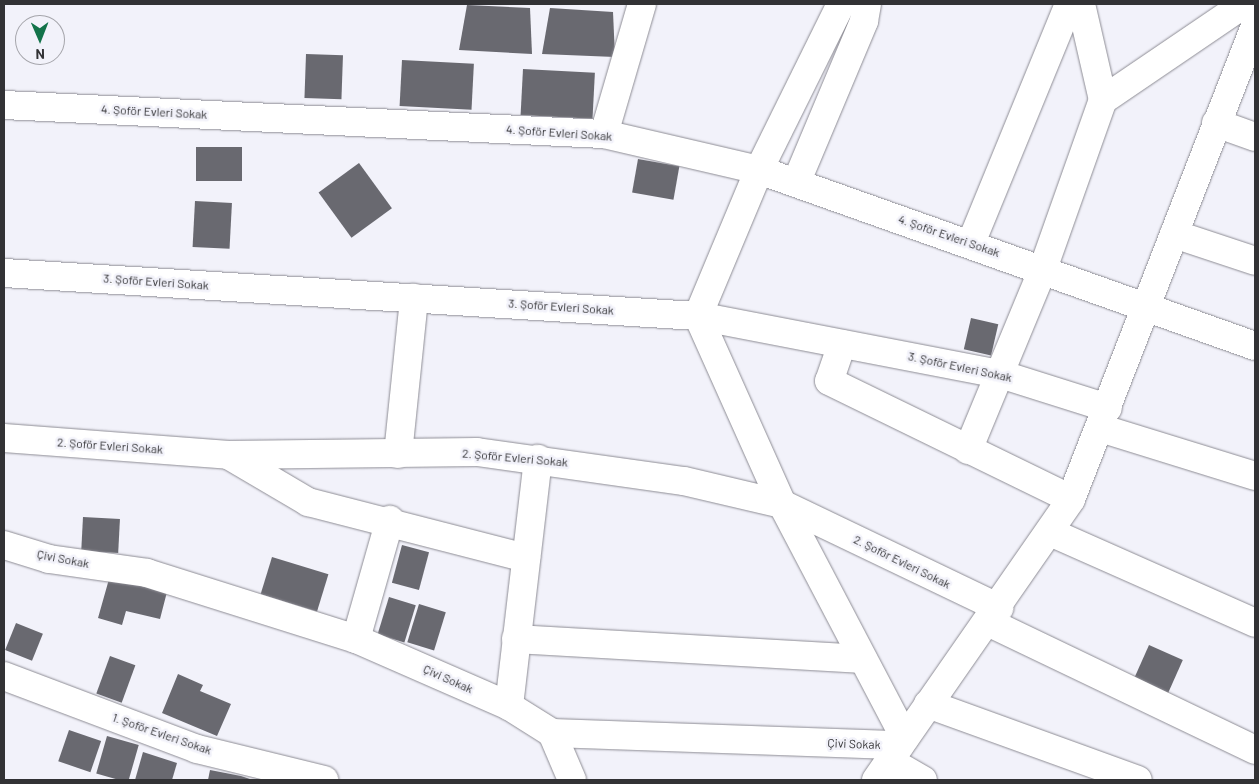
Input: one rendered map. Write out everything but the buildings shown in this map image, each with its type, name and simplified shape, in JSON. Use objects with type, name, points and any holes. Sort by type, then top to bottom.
[{"type":"street","points":[[604,134],[642,4]]},
{"type":"street","points":[[841,4],[759,170],[698,316],[782,504],[862,659],[893,756],[923,780]]},
{"type":"street","points":[[796,183],[864,21],[867,4]]},
{"type":"street","points":[[971,243],[1069,4]]},
{"type":"street","points":[[968,450],[1043,269],[1103,100],[1081,4]]},
{"type":"street","points":[[1103,100],[1244,4]]},
{"type":"street","points":[[893,756],[928,704],[993,615],[1071,499],[1255,26]]},
{"type":"street","name":"4. Şoför Evleri Sokak","points":[[4,105],[604,134],[759,170],[971,243],[1255,346]]},
{"type":"street","points":[[1216,123],[1255,137]]},
{"type":"street","points":[[1174,234],[1255,261]]},
{"type":"street","name":"3. Şoför Evleri Sokak","points":[[4,273],[698,316],[1000,374],[1104,418],[1255,476]]},
{"type":"street","points":[[398,454],[414,298]]},
{"type":"street","points":[[842,344],[830,381],[1071,499]]},
{"type":"street","name":"2. Şoför Evleri Sokak","points":[[4,438],[228,455],[477,452],[538,459],[684,481],[782,504],[1255,750]]},
{"type":"street","points":[[228,455],[308,502],[390,520],[526,558]]},
{"type":"street","points":[[509,706],[538,459]]},
{"type":"street","points":[[356,639],[390,520]]},
{"type":"street","points":[[1050,532],[1255,623]]},
{"type":"street","name":"Çivi Sokak","points":[[4,545],[49,559],[147,573],[356,639],[509,706],[552,733],[893,756]]},
{"type":"street","points":[[516,638],[862,659]]},
{"type":"street","name":"1. Şoför Evleri Sokak","points":[[4,676],[197,749],[324,780]]},
{"type":"street","points":[[928,704],[1138,780]]},
{"type":"street","points":[[552,733],[572,780]]}]
